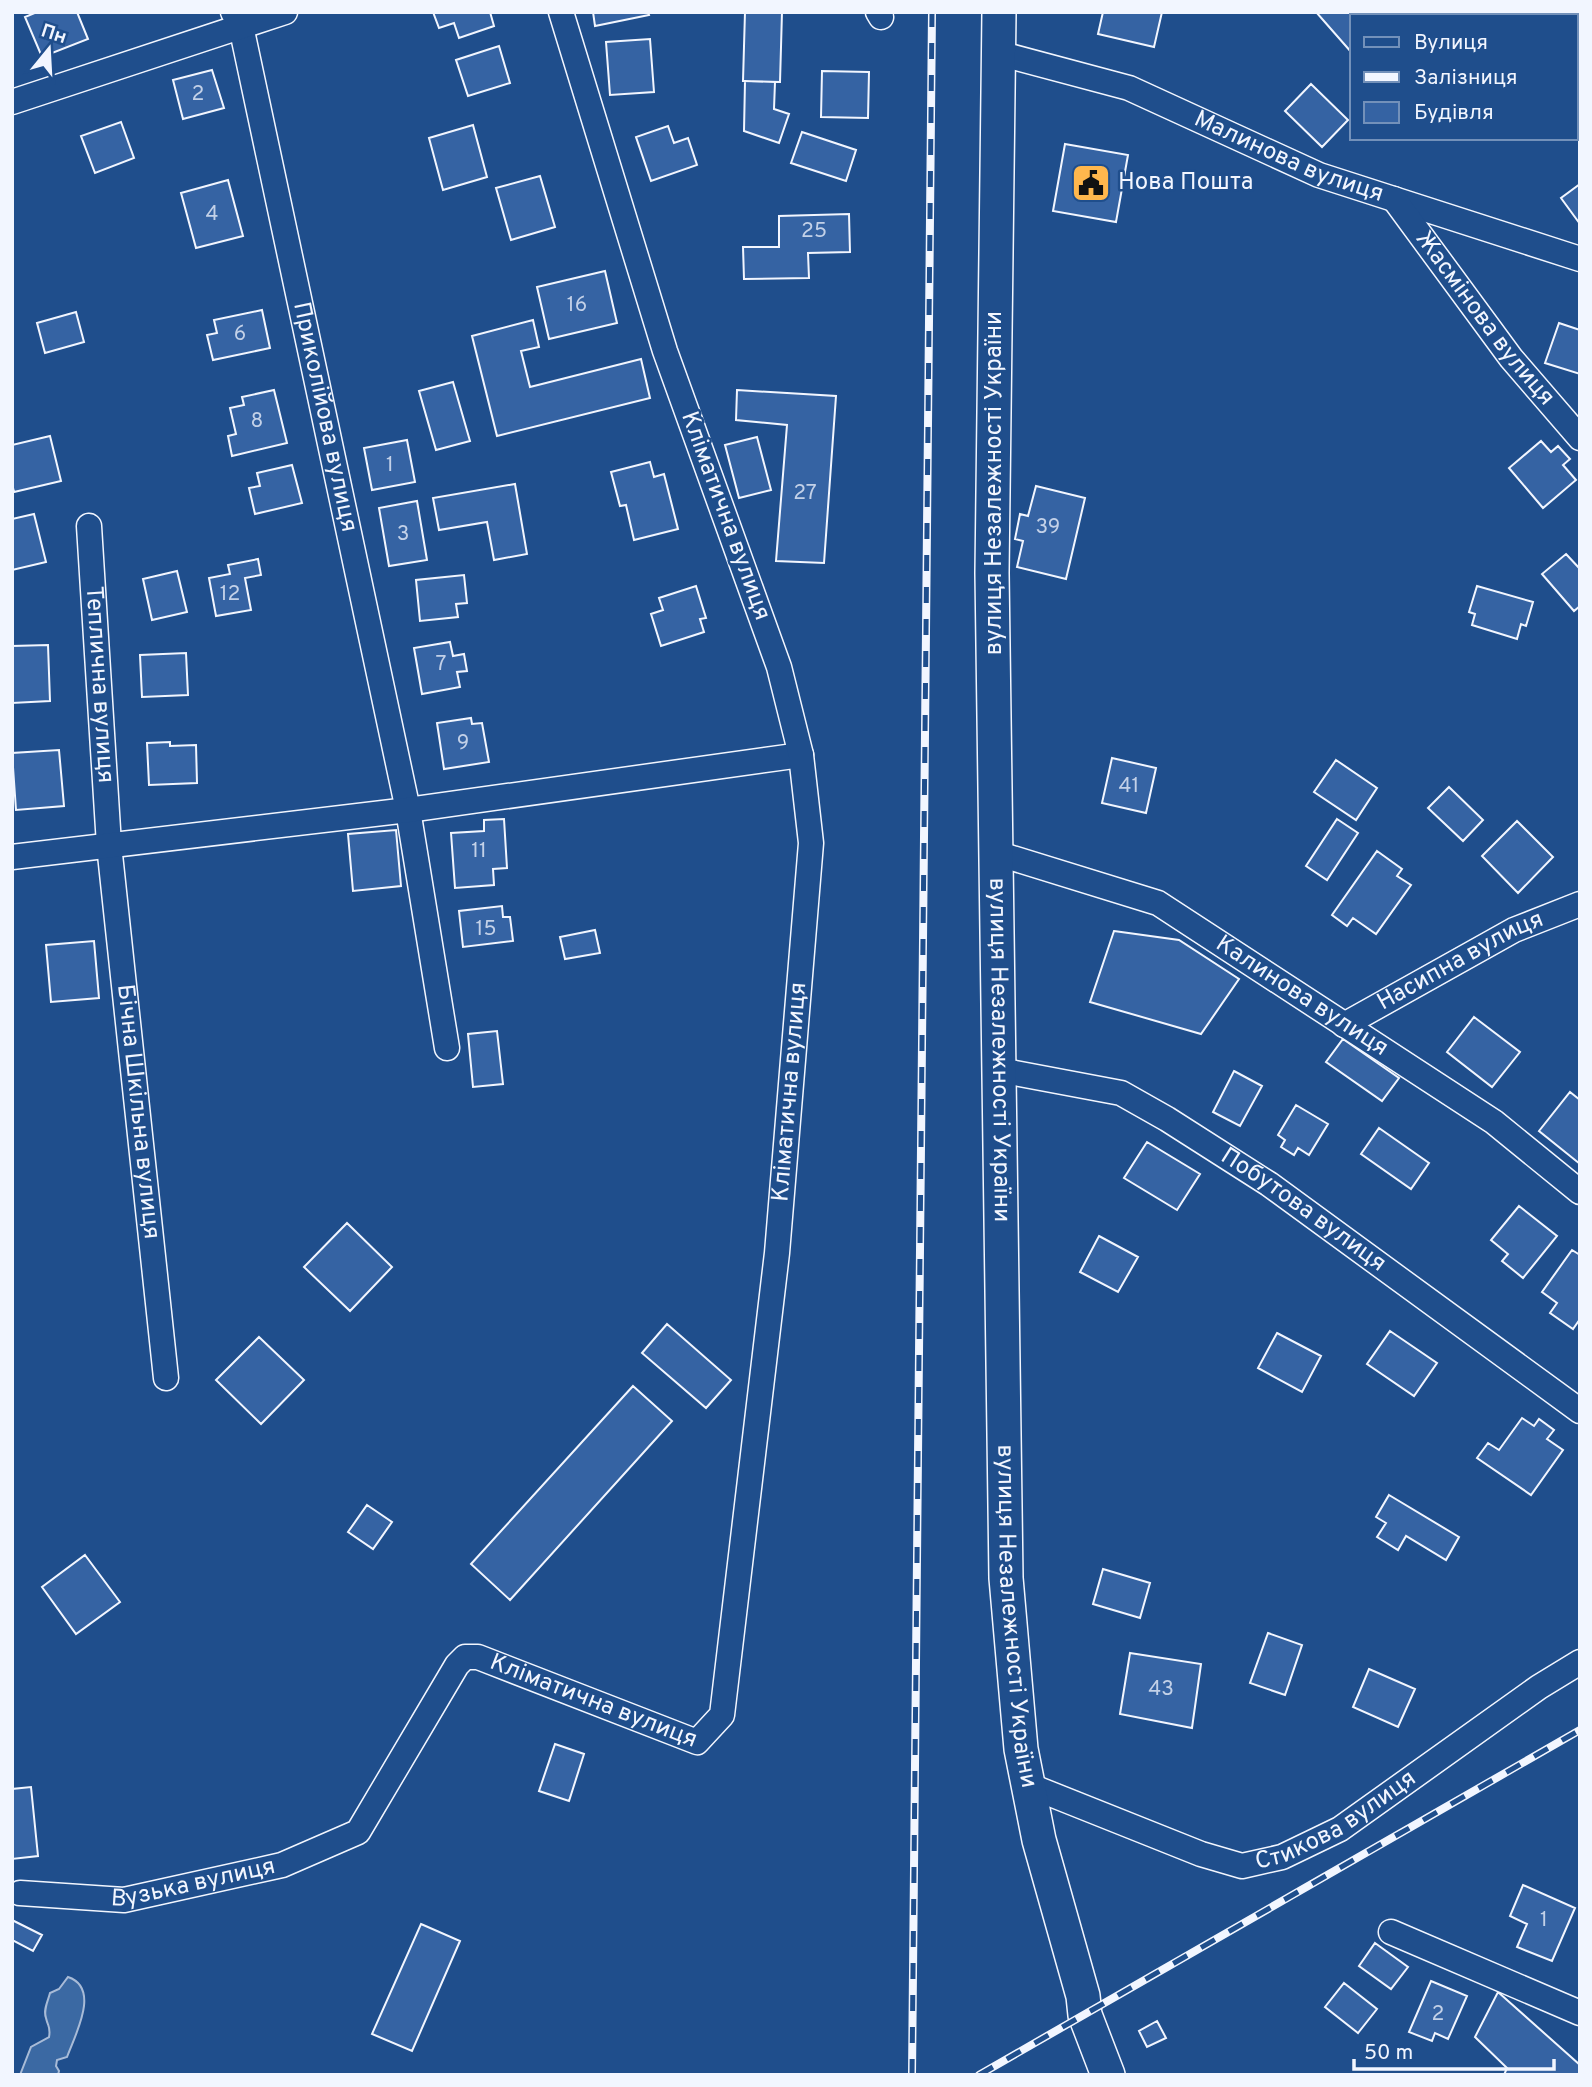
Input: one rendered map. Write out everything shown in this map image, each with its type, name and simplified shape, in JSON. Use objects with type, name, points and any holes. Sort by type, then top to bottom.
[{"type":"main road","name":"вулиця Незалежності України","points":[[999,12],[992,573],[1006,1578],[1021,1749],[1028,1785],[1040,1840],[1083,1996],[1085,2015],[1108,2075]]},
{"type":"street","points":[[12,102],[237,19],[285,12]]},
{"type":"street","name":"Кліматична вулиця","points":[[358,1832],[457,1665],[465,1657],[478,1657],[697,1742],[722,1715],[777,1254],[811,843],[801,755],[779,667],[665,351],[561,12]]},
{"type":"street","name":"Приколійова вулиця","points":[[237,19],[408,810],[447,1048]]},
{"type":"street","name":"Малинова вулиця","points":[[998,53],[1129,88],[1319,175],[1580,258]]},
{"type":"street","name":"Жасмінова вулиця","points":[[1394,199],[1511,358],[1580,438]]},
{"type":"street","name":"Теплична вулиця","points":[[89,526],[109,845]]},
{"type":"street","points":[[12,857],[408,810],[801,755]]},
{"type":"street","name":"Бічна Шкільна вулиця","points":[[109,845],[166,1378]]},
{"type":"street","name":"Калинова вулиця","points":[[996,853],[1158,903],[1494,1122],[1580,1192]]},
{"type":"street","name":"Насипна вулиця","points":[[1344,1025],[1514,930],[1580,904]]},
{"type":"street","name":"Побутова вулиця","points":[[999,1070],[1121,1093],[1167,1119],[1269,1184],[1580,1411]]},
{"type":"street","name":"Стикова вулиця","points":[[1028,1785],[1201,1854],[1242,1866],[1282,1857],[1340,1829],[1539,1687],[1580,1662]]},
{"type":"street","name":"Вузька вулиця","points":[[20,1893],[124,1900],[282,1865],[358,1832]]},
{"type":"street","points":[[1391,1932],[1580,2013]]},
{"type":"water","points":[[68,1977],[78,1983],[83,1991],[84,2001],[80,2025],[67,2057],[57,2060],[58,2075],[20,2075],[31,2047],[49,2037],[45,2012],[50,1993],[59,1989]]},
{"type":"building","points":[[37,12],[77,12],[88,39],[42,57],[25,17]]},
{"type":"building","points":[[433,12],[490,12],[494,26],[459,38],[454,23],[439,28]]},
{"type":"building","points":[[593,12],[648,12],[649,15],[595,26]]},
{"type":"building","points":[[745,12],[782,12],[780,82],[743,81]]},
{"type":"building","points":[[1103,12],[1162,12],[1154,47],[1098,34]]},
{"type":"building","points":[[1316,12],[1356,12],[1358,14],[1350,14],[1350,51]]},
{"type":"building","points":[[650,39],[654,92],[610,95],[606,42]]},
{"type":"building","points":[[499,46],[510,83],[468,96],[456,60]]},
{"type":"building","points":[[212,70],[224,108],[183,119],[173,80]]},
{"type":"building","points":[[822,71],[869,72],[868,118],[821,117]]},
{"type":"building","points":[[745,81],[775,82],[774,109],[789,114],[779,143],[744,131]]},
{"type":"building","points":[[1311,84],[1348,120],[1322,147],[1285,111]]},
{"type":"building","points":[[121,122],[134,158],[95,173],[81,136]]},
{"type":"building","points":[[473,125],[487,177],[443,190],[429,138]]},
{"type":"building","points":[[668,126],[674,143],[688,138],[697,165],[651,181],[636,137]]},
{"type":"building","points":[[802,132],[856,150],[846,181],[791,163]]},
{"type":"building","name":"Нова Пошта","points":[[1065,144],[1128,155],[1116,222],[1053,211]]},
{"type":"building","points":[[540,176],[555,227],[511,240],[496,188]]},
{"type":"building","points":[[228,180],[243,236],[196,248],[181,193]]},
{"type":"building","points":[[1580,184],[1580,224],[1561,198]]},
{"type":"building","points":[[849,214],[850,252],[808,253],[809,278],[744,279],[743,247],[779,247],[779,216]]},
{"type":"building","points":[[605,271],[617,323],[549,339],[537,287]]},
{"type":"building","points":[[262,310],[270,348],[213,360],[207,335],[217,333],[214,320]]},
{"type":"building","points":[[76,312],[84,342],[45,353],[37,323]]},
{"type":"building","points":[[533,320],[539,347],[521,351],[530,387],[641,359],[650,398],[497,436],[472,336]]},
{"type":"building","points":[[1559,323],[1580,330],[1580,374],[1545,363]]},
{"type":"building","points":[[453,382],[470,441],[436,450],[419,391]]},
{"type":"building","points":[[274,390],[287,443],[232,456],[228,436],[236,434],[230,408],[244,405],[242,397]]},
{"type":"building","points":[[737,390],[836,396],[824,563],[776,561],[787,425],[736,420]]},
{"type":"building","points":[[50,436],[61,481],[14,492],[12,445]]},
{"type":"building","points":[[757,437],[771,490],[739,498],[725,445]]},
{"type":"building","points":[[407,440],[415,482],[372,490],[364,448]]},
{"type":"building","points":[[1541,441],[1551,452],[1558,446],[1570,459],[1563,465],[1576,480],[1543,508],[1509,468]]},
{"type":"building","points":[[650,462],[654,477],[664,474],[678,529],[634,540],[626,505],[620,506],[611,472]]},
{"type":"building","points":[[292,465],[302,503],[255,514],[249,488],[260,486],[257,473]]},
{"type":"building","points":[[515,484],[527,554],[494,560],[487,522],[439,530],[433,498]]},
{"type":"building","points":[[1036,486],[1085,498],[1066,579],[1017,567],[1023,541],[1015,539],[1020,514],[1028,516]]},
{"type":"building","points":[[417,501],[427,560],[389,566],[379,508]]},
{"type":"building","points":[[34,514],[46,562],[12,570],[12,519]]},
{"type":"building","points":[[1566,554],[1580,569],[1580,606],[1574,611],[1542,574]]},
{"type":"building","points":[[258,559],[261,575],[245,578],[251,610],[216,616],[209,578],[230,574],[228,565]]},
{"type":"building","points":[[177,571],[187,612],[152,620],[143,579]]},
{"type":"building","points":[[464,575],[467,603],[456,604],[458,617],[420,621],[416,580]]},
{"type":"building","points":[[696,586],[706,618],[700,619],[704,632],[661,646],[651,614],[663,610],[659,598]]},
{"type":"building","points":[[1477,586],[1533,602],[1526,626],[1521,624],[1517,639],[1472,625],[1475,614],[1469,612]]},
{"type":"building","points":[[450,642],[453,656],[464,654],[467,671],[457,672],[460,687],[422,694],[414,648]]},
{"type":"building","points":[[48,645],[50,701],[12,703],[12,646]]},
{"type":"building","points":[[186,653],[188,695],[142,697],[140,655]]},
{"type":"building","points":[[471,718],[472,724],[482,723],[489,762],[444,769],[437,723]]},
{"type":"building","points":[[170,742],[170,746],[196,745],[197,783],[149,785],[147,743]]},
{"type":"building","points":[[59,750],[64,806],[16,810],[12,753]]},
{"type":"building","points":[[1112,758],[1156,768],[1146,813],[1102,803]]},
{"type":"building","points":[[1336,760],[1377,788],[1356,820],[1314,792]]},
{"type":"building","points":[[1449,787],[1483,820],[1463,841],[1428,808]]},
{"type":"building","points":[[504,819],[507,868],[493,869],[494,885],[455,888],[451,833],[484,831],[484,820]]},
{"type":"building","points":[[1337,819],[1358,833],[1327,880],[1306,866]]},
{"type":"building","points":[[1517,821],[1553,857],[1518,893],[1482,856]]},
{"type":"building","points":[[396,830],[401,886],[353,891],[348,834]]},
{"type":"building","points":[[1377,851],[1402,869],[1397,876],[1411,885],[1376,934],[1353,918],[1347,926],[1332,915]]},
{"type":"building","points":[[502,906],[503,917],[510,917],[513,941],[463,947],[459,911]]},
{"type":"building","points":[[595,930],[600,953],[565,959],[560,937]]},
{"type":"building","points":[[1114,931],[1179,940],[1239,979],[1201,1034],[1090,1002]]},
{"type":"building","points":[[94,941],[99,998],[51,1002],[46,945]]},
{"type":"building","points":[[1474,1017],[1520,1052],[1492,1087],[1447,1052]]},
{"type":"building","points":[[497,1031],[503,1084],[473,1087],[468,1034]]},
{"type":"building","points":[[1343,1039],[1399,1078],[1382,1101],[1326,1062]]},
{"type":"building","points":[[1234,1071],[1262,1086],[1240,1126],[1213,1112]]},
{"type":"building","points":[[1570,1092],[1580,1100],[1580,1164],[1539,1131]]},
{"type":"building","points":[[1296,1105],[1328,1124],[1309,1155],[1298,1148],[1294,1155],[1281,1147],[1285,1140],[1278,1135]]},
{"type":"building","points":[[1379,1128],[1429,1163],[1411,1189],[1361,1154]]},
{"type":"building","points":[[1147,1142],[1200,1174],[1177,1210],[1124,1178]]},
{"type":"building","points":[[1519,1206],[1557,1236],[1523,1278],[1502,1261],[1508,1254],[1491,1240]]},
{"type":"building","points":[[347,1223],[392,1267],[350,1311],[304,1267]]},
{"type":"building","points":[[1099,1236],[1138,1257],[1118,1292],[1080,1272]]},
{"type":"building","points":[[1572,1250],[1580,1255],[1580,1319],[1573,1329],[1550,1313],[1557,1303],[1542,1292]]},
{"type":"building","points":[[667,1324],[731,1380],[706,1408],[642,1353]]},
{"type":"building","points":[[1390,1331],[1437,1363],[1414,1396],[1367,1364]]},
{"type":"building","points":[[1277,1333],[1321,1356],[1302,1392],[1258,1368]]},
{"type":"building","points":[[259,1337],[304,1380],[261,1424],[216,1380]]},
{"type":"building","points":[[633,1386],[672,1421],[510,1600],[471,1564]]},
{"type":"building","points":[[1522,1418],[1534,1426],[1539,1419],[1554,1430],[1547,1439],[1563,1450],[1531,1495],[1477,1458],[1488,1443],[1499,1450]]},
{"type":"building","points":[[1389,1495],[1459,1537],[1446,1560],[1406,1536],[1398,1550],[1377,1537],[1386,1523],[1376,1517]]},
{"type":"building","points":[[367,1505],[392,1522],[373,1549],[348,1532]]},
{"type":"building","points":[[85,1555],[120,1602],[76,1634],[42,1587]]},
{"type":"building","points":[[1103,1569],[1150,1583],[1140,1618],[1093,1604]]},
{"type":"building","points":[[1268,1633],[1302,1645],[1285,1695],[1250,1683]]},
{"type":"building","points":[[1130,1653],[1201,1664],[1192,1728],[1120,1714]]},
{"type":"building","points":[[1369,1669],[1415,1689],[1398,1727],[1353,1707]]},
{"type":"building","points":[[555,1744],[584,1754],[569,1801],[539,1791]]},
{"type":"building","points":[[31,1787],[38,1856],[12,1859],[12,1789]]},
{"type":"building","points":[[1523,1885],[1575,1908],[1552,1961],[1517,1947],[1527,1924],[1510,1916]]},
{"type":"building","points":[[12,1920],[42,1935],[33,1951],[12,1940]]},
{"type":"building","points":[[421,1924],[460,1941],[412,2051],[372,2034]]},
{"type":"building","points":[[1375,1943],[1408,1967],[1391,1989],[1359,1966]]},
{"type":"building","points":[[1431,1981],[1467,1996],[1448,2039],[1435,2033],[1432,2041],[1409,2032]]},
{"type":"building","points":[[1344,1983],[1377,2009],[1358,2033],[1325,2007]]},
{"type":"building","points":[[1498,1992],[1580,2065],[1580,2075],[1504,2075],[1507,2068],[1475,2037]]},
{"type":"building","points":[[1157,2021],[1166,2038],[1147,2047],[1139,2031]]},
{"type":"railway","points":[[912,2075],[932,12]]},
{"type":"railway","points":[[979,2075],[1580,1730]]},
{"type":"place","name":"Нова Пошта","points":[[1091,183]]}]
